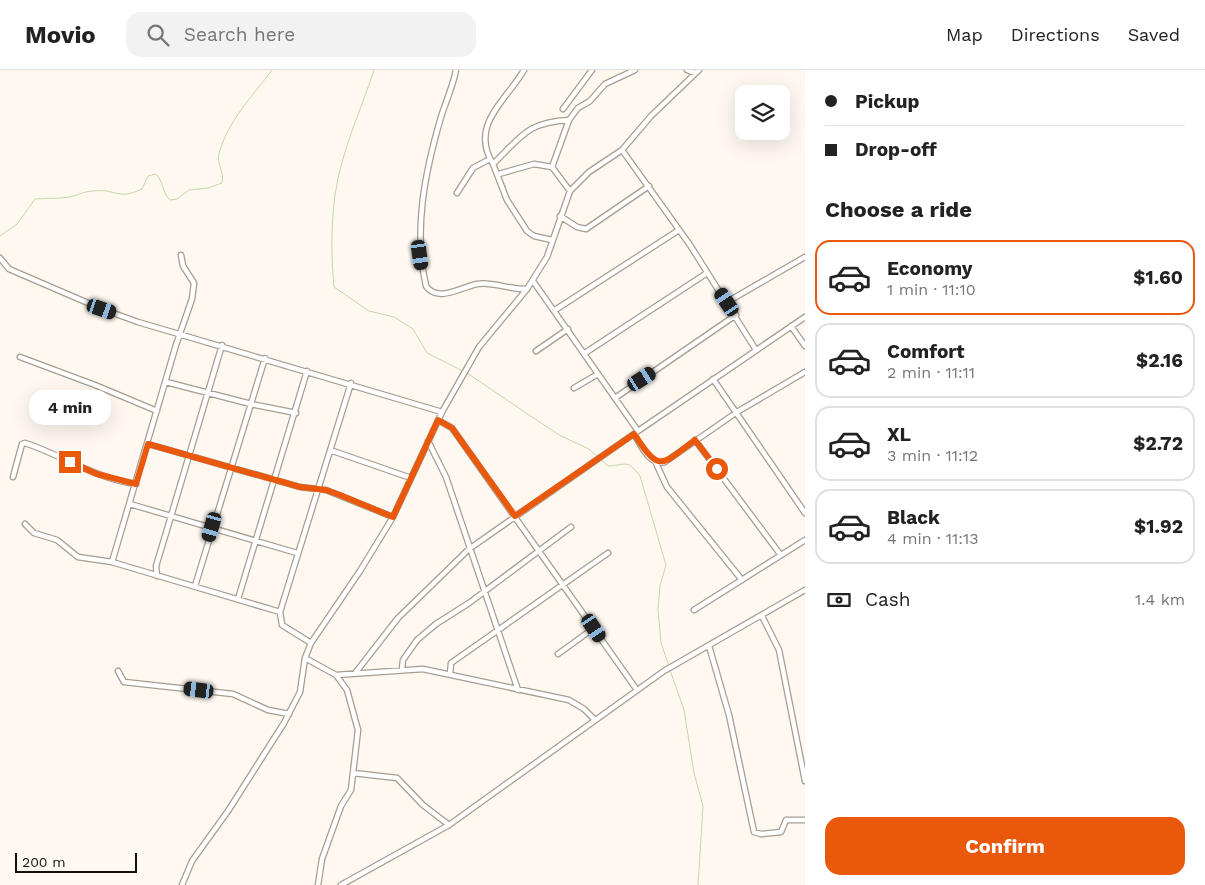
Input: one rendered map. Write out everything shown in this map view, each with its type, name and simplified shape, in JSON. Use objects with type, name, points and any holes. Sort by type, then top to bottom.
[{"type":"street","points":[[456,70],[436,140],[421,210],[420,255],[426,286],[435,293],[450,292],[480,283],[513,290],[527,289]]},
{"type":"street","points":[[524,70],[498,103],[486,127],[486,146],[499,174],[507,200],[527,231],[534,236],[552,240]]},
{"type":"street","points":[[563,109],[592,70]]},
{"type":"street","points":[[552,167],[569,120],[578,108],[590,101],[605,84],[635,70]]},
{"type":"street","points":[[687,70],[697,72]]},
{"type":"street","points":[[182,885],[192,861],[228,811],[289,714],[300,692],[305,658],[311,643],[360,571],[393,517],[442,412],[479,347],[527,289],[547,257],[570,191],[589,172],[622,150],[651,116],[697,72]]},
{"type":"street","points":[[457,193],[473,168],[492,161],[532,127],[550,121],[569,120]]},
{"type":"street","points":[[622,150],[708,273],[736,315],[756,350]]},
{"type":"street","points":[[499,174],[534,164],[552,167],[570,191]]},
{"type":"street","points":[[560,216],[577,228],[586,229],[649,186]]},
{"type":"street","points":[[554,310],[678,230]]},
{"type":"street","points":[[112,562],[148,444],[156,411],[195,288],[194,283],[182,266],[180,255]]},
{"type":"street","points":[[727,302],[805,257]]},
{"type":"street","points":[[0,258],[9,269],[102,309],[157,328],[182,333],[442,412]]},
{"type":"street","points":[[585,353],[708,273]]},
{"type":"street","points":[[532,281],[568,329],[615,398],[654,461],[667,487],[742,580]]},
{"type":"street","points":[[615,398],[736,315]]},
{"type":"street","points":[[356,672],[398,618],[469,549],[805,317]]},
{"type":"street","points":[[791,326],[805,346]]},
{"type":"street","points":[[536,350],[568,329]]},
{"type":"street","points":[[157,576],[156,566],[222,345]]},
{"type":"street","points":[[20,357],[94,384],[156,411]]},
{"type":"street","points":[[195,586],[264,358]]},
{"type":"street","points":[[238,599],[308,371]]},
{"type":"street","points":[[654,461],[665,462],[737,412],[805,372]]},
{"type":"street","points":[[574,388],[598,374]]},
{"type":"street","points":[[713,379],[805,513]]},
{"type":"street","points":[[166,382],[207,394],[296,414]]},
{"type":"street","points":[[311,643],[282,625],[280,612],[351,384]]},
{"type":"street","points":[[438,420],[452,428],[637,690]]},
{"type":"street","points":[[695,440],[780,554]]},
{"type":"street","points":[[428,441],[446,477],[518,690]]},
{"type":"street","points":[[13,477],[22,444],[25,443],[57,454],[97,474],[136,484]]},
{"type":"street","points":[[148,444],[274,480],[340,495],[393,517]]},
{"type":"street","points":[[330,450],[411,478]]},
{"type":"street","points":[[130,504],[297,553]]},
{"type":"street","points":[[25,524],[34,533],[57,540],[78,557],[112,562],[280,612]]},
{"type":"street","points":[[402,669],[403,660],[417,640],[436,624],[469,603],[571,527]]},
{"type":"street","points":[[694,610],[805,540]]},
{"type":"street","points":[[450,674],[451,663],[608,552]]},
{"type":"street","points":[[341,885],[450,825],[594,719],[664,671],[805,590]]},
{"type":"street","points":[[762,616],[779,650],[805,782]]},
{"type":"street","points":[[558,654],[594,628]]},
{"type":"street","points":[[709,646],[729,715],[754,832],[757,834],[776,833],[783,831],[786,820],[805,820]]},
{"type":"street","points":[[305,658],[336,675],[345,687],[357,724],[349,796],[341,806],[322,859],[318,885]]},
{"type":"street","points":[[336,675],[356,672],[392,672],[402,669],[450,674],[569,700],[584,709],[594,719]]},
{"type":"street","points":[[118,671],[124,682],[233,694],[268,710],[289,714]]},
{"type":"street","points":[[352,773],[397,778],[423,805],[450,825]]},
{"type":"waterway","points":[[0,236],[17,224],[35,199],[66,198],[87,192],[101,191],[127,194],[142,189],[148,176],[156,174],[170,200],[177,199],[189,190],[208,188],[222,183],[223,179],[218,157],[223,141],[235,119],[272,70]]},
{"type":"waterway","points":[[374,70],[342,163],[335,195],[332,230],[334,287],[369,311],[394,317],[413,329],[427,353],[461,370]]},
{"type":"waterway","points":[[467,373],[561,436],[589,449],[608,466],[626,464],[632,467],[640,476],[666,565],[660,586],[658,609],[661,643],[669,666]]},
{"type":"waterway","points":[[670,670],[684,710],[694,773],[703,806],[698,885]]},
{"type":"route","points":[[70,462],[97,474],[136,484],[148,444],[300,487],[326,490],[393,517],[438,420],[452,428],[515,516],[634,434],[651,459],[659,463],[667,461],[695,440],[717,469]]}]
